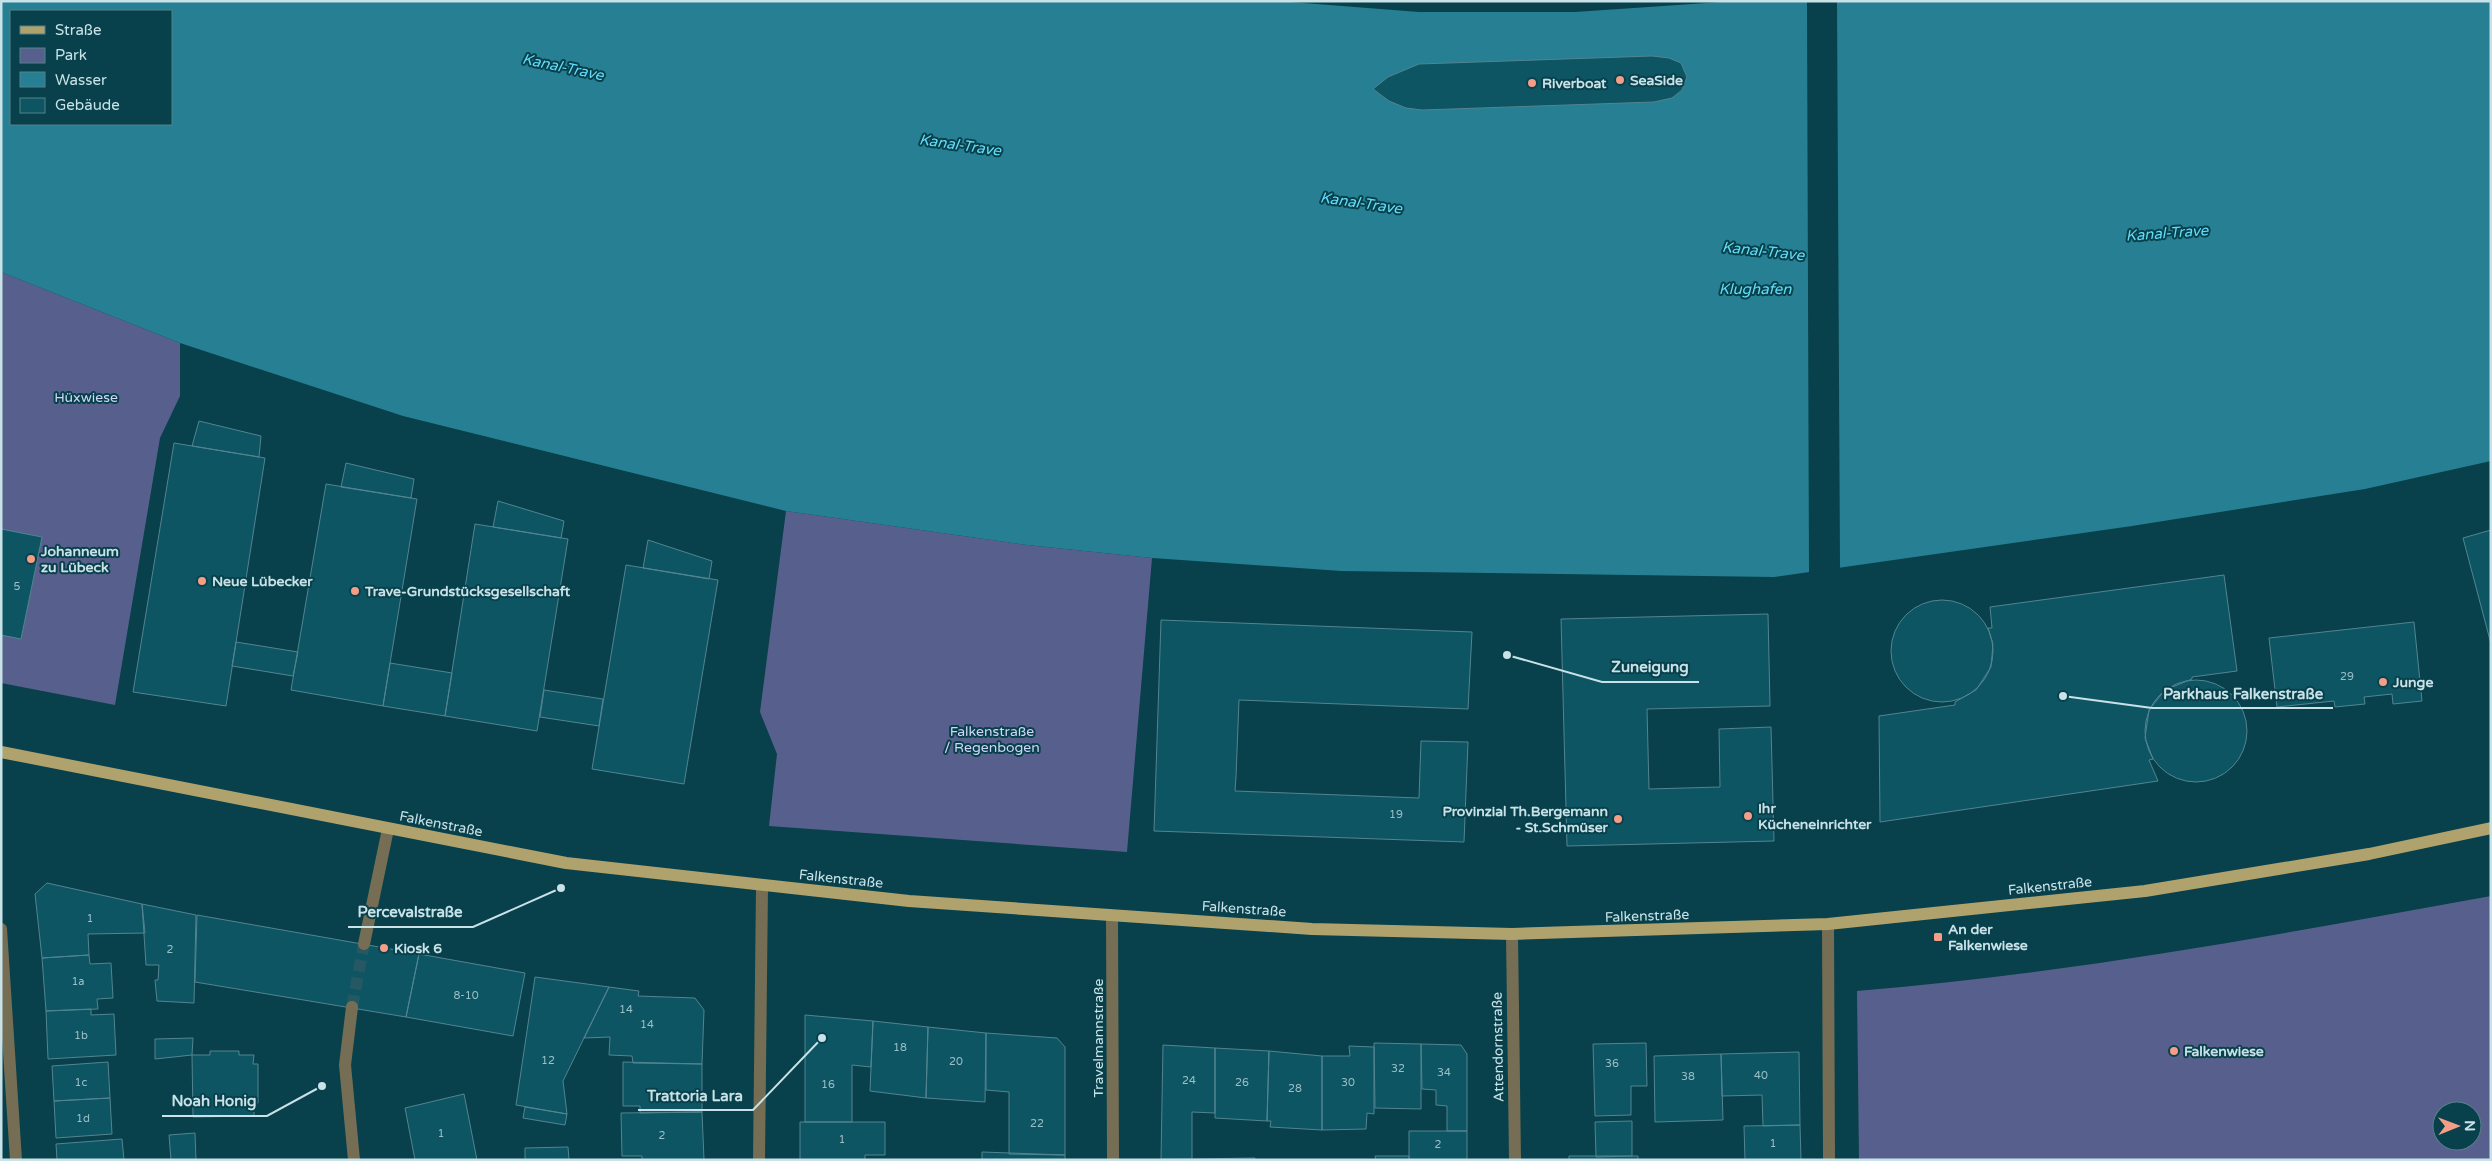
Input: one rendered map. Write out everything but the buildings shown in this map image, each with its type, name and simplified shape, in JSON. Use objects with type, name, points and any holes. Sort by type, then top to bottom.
[{"type":"main road","name":"Falkenstraße","points":[[1,752],[566,863],[909,901],[1312,929],[1512,934],[1828,924],[2145,891],[2369,854],[2491,828]]},
{"type":"street","points":[[364,944],[388,829]]},
{"type":"street","points":[[759,1160],[762,886]]},
{"type":"street","name":"Travelmannstraße","points":[[1112,916],[1113,1160]]},
{"type":"street","points":[[1828,924],[1829,1160]]},
{"type":"street","points":[[1,930],[16,1160]]},
{"type":"street","name":"Attendornstraße","points":[[1512,934],[1515,1160]]},
{"type":"street","points":[[352,1008],[345,1065],[354,1160]]},
{"type":"green space","name":"Hüxwiese","points":[[1,272],[180,343],[180,396],[160,438],[115,705],[1,683]]},
{"type":"green space","name":"Falkenstraße / Regenbogen","points":[[786,511],[1027,545],[1152,558],[1127,852],[769,826],[777,754],[760,712]]},
{"type":"green space","name":"Falkenwiese","points":[[2491,896],[2491,1160],[1859,1160],[1857,991],[1937,984],[2016,974],[2254,938]]},
{"type":"water","name":"Klughafen","points":[[1,1],[1278,1],[1419,12],[1575,12],[1736,1],[2491,1],[2491,461],[2365,489],[2132,526],[1774,577],[1341,571],[1152,558],[1027,545],[786,511],[403,416],[180,343],[1,272]]},
{"type":"pier","points":[[1807,1],[1837,1],[1840,571],[1809,575]]},
{"type":"tunnel","points":[[352,1007],[364,944]]},
{"type":"place","name":"SeaSide","points":[[1620,80]]},
{"type":"place","name":"Riverboat","points":[[1532,83]]},
{"type":"place","name":"Johanneum zu Lübeck","points":[[31,559]]},
{"type":"place","name":"Neue Lübecker","points":[[202,581]]},
{"type":"place","name":"Trave-Grundstücksgesellschaft","points":[[355,591]]},
{"type":"place","name":"Zuneigung","points":[[1507,655]]},
{"type":"place","name":"Junge","points":[[2383,682]]},
{"type":"place","name":"Parkhaus Falkenstraße","points":[[2063,696]]},
{"type":"place","name":"Ihr Kücheneinrichter","points":[[1748,816]]},
{"type":"place","name":"Provinzial Th.Bergemann - St.Schmüser","points":[[1618,819]]},
{"type":"place","name":"Percevalstraße","points":[[561,888]]},
{"type":"place","name":"An der Falkenwiese","points":[[1938,937]]},
{"type":"place","name":"Kiosk 6","points":[[384,948]]},
{"type":"place","name":"Trattoria Lara","points":[[822,1038]]},
{"type":"place","name":"Falkenwiese","points":[[2174,1051]]},
{"type":"place","name":"Noah Honig","points":[[322,1086]]},
{"type":"water label","name":"Kanal-Trave","points":[[563,67]]},
{"type":"water label","name":"Kanal-Trave","points":[[960,145]]},
{"type":"water label","name":"Kanal-Trave","points":[[1361,203]]},
{"type":"water label","name":"Kanal-Trave","points":[[2167,233]]},
{"type":"water label","name":"Kanal-Trave","points":[[1763,251]]}]
